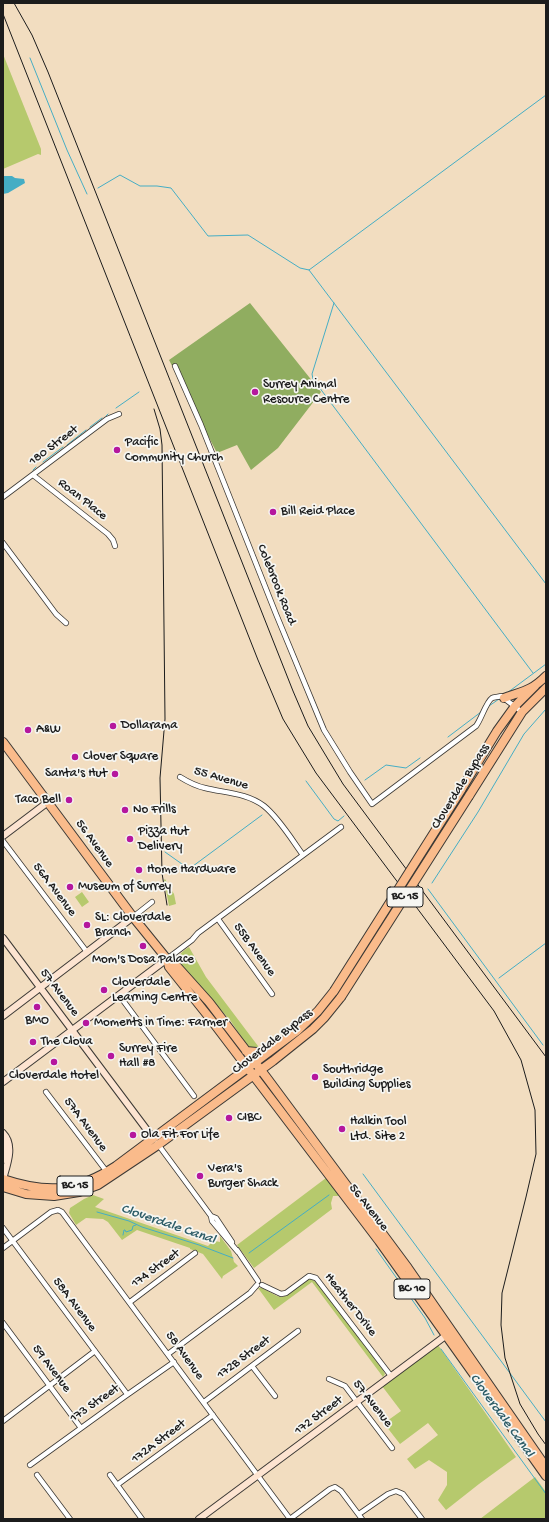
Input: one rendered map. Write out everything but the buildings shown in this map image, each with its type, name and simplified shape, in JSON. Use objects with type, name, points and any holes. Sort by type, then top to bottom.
[{"type":"highway","name":"BC 15","points":[[515,706],[546,676]]},
{"type":"highway","points":[[504,698],[524,692],[535,686]]},
{"type":"highway","name":"BC 15","points":[[522,712],[546,688]]},
{"type":"highway","name":"Cloverdale Bypass","points":[[3,1187],[39,1196],[62,1196],[79,1192],[109,1179],[237,1075],[309,1020],[324,1004],[334,990],[497,731],[515,706]]},
{"type":"highway","name":"Cloverdale Bypass","points":[[3,1179],[33,1188],[68,1188],[86,1182],[107,1172],[241,1084],[273,1061],[313,1028],[324,1018],[341,997],[522,712]]},
{"type":"highway","name":"56 Avenue","points":[[3,742],[133,917],[167,959],[174,963],[209,1002],[408,1268],[448,1334],[546,1476]]},
{"type":"highway","name":"56 Avenue","points":[[167,959],[169,968],[248,1067],[546,1467]]},
{"type":"highway","points":[[235,1051],[238,1066],[237,1075]]},
{"type":"highway","points":[[246,1051],[267,1053]]},
{"type":"highway","points":[[272,1085],[271,1071],[273,1061]]},
{"type":"highway","points":[[241,1084],[252,1084],[264,1089]]},
{"type":"street","name":"Colebrook Road","points":[[175,366],[201,425],[324,730],[372,804],[476,726],[492,698],[501,696],[504,698]]},
{"type":"street","name":"180 Street","points":[[3,497],[108,419],[119,414]]},
{"type":"street","name":"Roan Place","points":[[33,475],[108,534],[113,540],[115,546]]},
{"type":"street","points":[[3,543],[56,614],[66,623]]},
{"type":"street","points":[[504,698],[522,712]]},
{"type":"street","name":"55 Avenue","points":[[180,777],[205,788],[244,796],[265,806],[303,855]]},
{"type":"street","points":[[3,836],[48,802]]},
{"type":"street","points":[[3,1082],[341,827]]},
{"type":"street","name":"56A Avenue","points":[[3,841],[87,952]]},
{"type":"street","points":[[3,1016],[152,902]]},
{"type":"street","name":"55B Avenue","points":[[218,919],[272,994]]},
{"type":"street","name":"57 Avenue","points":[[3,938],[211,1216],[216,1218],[259,1284]]},
{"type":"street","points":[[119,995],[194,1096]]},
{"type":"street","name":"57A Avenue","points":[[46,1092],[107,1172]]},
{"type":"street","points":[[3,1133],[7,1137],[9,1145],[8,1160],[3,1179]]},
{"type":"street","points":[[3,1141],[3,1160]]},
{"type":"street","name":"58 Avenue","points":[[12,1241],[52,1212],[58,1210],[65,1214],[290,1519]]},
{"type":"street","name":"58A Avenue","points":[[3,1228],[127,1394]]},
{"type":"street","points":[[3,1248],[12,1241]]},
{"type":"street","name":"174 Street","points":[[130,1302],[196,1253]]},
{"type":"street","name":"Heather Drive","points":[[259,1284],[281,1294],[286,1293],[309,1276],[316,1278],[391,1376]]},
{"type":"street","points":[[168,1354],[250,1293],[259,1284]]},
{"type":"street","name":"59 Avenue","points":[[3,1322],[81,1428]]},
{"type":"street","name":"172B Street","points":[[204,1402],[298,1331]]},
{"type":"street","name":"172 Street","points":[[199,1519],[448,1334]]},
{"type":"street","points":[[3,1421],[95,1351]]},
{"type":"street","name":"173 Street","points":[[30,1465],[127,1394],[174,1362]]},
{"type":"street","points":[[252,1366],[275,1396]]},
{"type":"street","name":"57 Avenue","points":[[329,1379],[345,1386],[392,1448]]},
{"type":"street","name":"172A Street","points":[[118,1485],[213,1415]]},
{"type":"street","points":[[37,1475],[70,1519]]},
{"type":"street","points":[[110,1475],[142,1519]]},
{"type":"street","points":[[290,1519],[330,1489],[335,1488],[338,1488],[362,1519]]},
{"type":"street","points":[[359,1514],[392,1492],[399,1492],[406,1497],[422,1519]]},
{"type":"green space","points":[[3,54],[41,149],[41,155],[38,154],[3,169]]},
{"type":"green space","points":[[250,303],[321,392],[278,448],[251,470],[237,445],[217,453],[169,360]]},
{"type":"green space","points":[[165,879],[174,894],[176,904],[169,906]]},
{"type":"green space","points":[[82,892],[89,902],[82,907],[75,897]]},
{"type":"green space","points":[[189,947],[206,977],[261,1050],[250,1048],[246,1044],[230,1020],[178,962],[179,955]]},
{"type":"green space","points":[[326,1178],[338,1194],[338,1196],[333,1196],[331,1203],[332,1209],[254,1268],[237,1245]]},
{"type":"green space","points":[[93,1195],[104,1199],[95,1207],[208,1246],[211,1243],[213,1244],[215,1241],[220,1242],[220,1236],[231,1251],[234,1262],[238,1266],[223,1276],[222,1279],[203,1254],[190,1248],[137,1230],[122,1240],[108,1222],[103,1219],[86,1218],[76,1225],[69,1213],[70,1208]]},
{"type":"green space","points":[[311,1279],[318,1283],[383,1370],[385,1374],[383,1377],[312,1282],[274,1310],[258,1288],[262,1288],[277,1296],[283,1297],[307,1280]]},
{"type":"green space","points":[[438,1345],[516,1457],[446,1510],[438,1500],[447,1485],[447,1472],[429,1460],[415,1469],[407,1459],[438,1435],[428,1423],[400,1444],[386,1426],[387,1421],[401,1411],[382,1386]]},
{"type":"green space","points":[[535,1477],[546,1492],[546,1519],[480,1519]]},
{"type":"water","points":[[3,176],[12,176],[15,178],[24,179],[25,183],[8,193],[3,194]]},
{"type":"waterway","points":[[30,58],[67,150],[87,194]]},
{"type":"waterway","points":[[98,188],[120,175],[140,186],[171,188],[208,236],[248,235],[300,268],[309,270],[546,95]]},
{"type":"waterway","points":[[309,270],[546,584]]},
{"type":"waterway","points":[[334,303],[312,374],[313,379],[533,673]]},
{"type":"waterway","points":[[116,408],[139,392]]},
{"type":"waterway","points":[[90,427],[102,418]]},
{"type":"waterway","points":[[67,445],[86,430]]},
{"type":"waterway","points":[[43,462],[63,447]]},
{"type":"waterway","points":[[33,470],[36,467]]},
{"type":"waterway","points":[[507,693],[546,664]]},
{"type":"waterway","points":[[489,706],[499,699]]},
{"type":"waterway","points":[[432,883],[478,812],[524,734],[546,709]]},
{"type":"waterway","points":[[448,737],[481,712]]},
{"type":"waterway","points":[[365,780],[386,765],[406,768],[420,758]]},
{"type":"waterway","points":[[306,781],[334,819],[338,821],[344,816]]},
{"type":"waterway","points":[[165,852],[189,869],[262,815]]},
{"type":"waterway","points":[[428,889],[543,1045]]},
{"type":"waterway","points":[[499,978],[546,943]]},
{"type":"waterway","points":[[363,1174],[546,1422]]},
{"type":"waterway","name":"Cloverdale Canal","points":[[249,1253],[329,1195]]},
{"type":"waterway","name":"Cloverdale Canal","points":[[97,1212],[129,1221],[142,1227],[199,1245],[233,1258]]},
{"type":"waterway","points":[[123,1235],[124,1230],[126,1232],[132,1230],[133,1226],[136,1225]]},
{"type":"waterway","name":"Cloverdale Canal","points":[[376,1249],[425,1318],[434,1335]]},
{"type":"waterway","name":"Cloverdale Canal","points":[[441,1349],[546,1494]]},
{"type":"railway","points":[[14,3],[32,35],[48,72],[308,726],[343,784],[546,1057]]},
{"type":"railway","points":[[3,14],[258,660],[283,719],[316,773],[494,1011],[521,1060],[535,1110],[536,1154],[502,1293],[501,1325],[505,1358],[520,1404],[546,1445]]},
{"type":"railway","points":[[154,409],[160,429],[162,445],[165,719],[160,778],[162,873],[167,905]]},
{"type":"place","name":"Surrey Animal Resource Centre","points":[[255,392]]},
{"type":"place","name":"Pacific Community Church","points":[[117,450]]},
{"type":"place","name":"Bill Reid Place","points":[[273,512]]},
{"type":"place","name":"Dollarama","points":[[113,726]]},
{"type":"place","name":"A&W","points":[[28,730]]},
{"type":"place","name":"Clover Square","points":[[75,757]]},
{"type":"place","name":"Santa's Hut","points":[[115,774]]},
{"type":"place","name":"Taco Bell","points":[[69,800]]},
{"type":"place","name":"No Frills","points":[[125,810]]},
{"type":"place","name":"Pizza Hut Delivery","points":[[130,839]]},
{"type":"place","name":"Home Hardware","points":[[139,870]]},
{"type":"place","name":"Museum of Surrey","points":[[70,887]]},
{"type":"place","name":"SL: Cloverdale Branch","points":[[87,925]]},
{"type":"place","name":"Mom's Dosa Palace","points":[[143,946]]},
{"type":"place","name":"Cloverdale Learning Centre","points":[[104,990]]},
{"type":"place","name":"BMO","points":[[37,1007]]},
{"type":"place","name":"Moments in Time: Farmer","points":[[86,1023]]},
{"type":"place","name":"The Clova","points":[[33,1042]]},
{"type":"place","name":"Surrey Fire Hall #8","points":[[111,1056]]},
{"type":"place","name":"Cloverdale Hotel","points":[[54,1062]]},
{"type":"place","name":"Southridge Building Supplies","points":[[315,1077]]},
{"type":"place","name":"CIBC","points":[[229,1118]]},
{"type":"place","name":"Halkin Tool Ltd. Site 2","points":[[342,1129]]},
{"type":"place","name":"Ola Fit For Life","points":[[133,1135]]},
{"type":"place","name":"Vera's Burger Shack","points":[[200,1176]]}]
